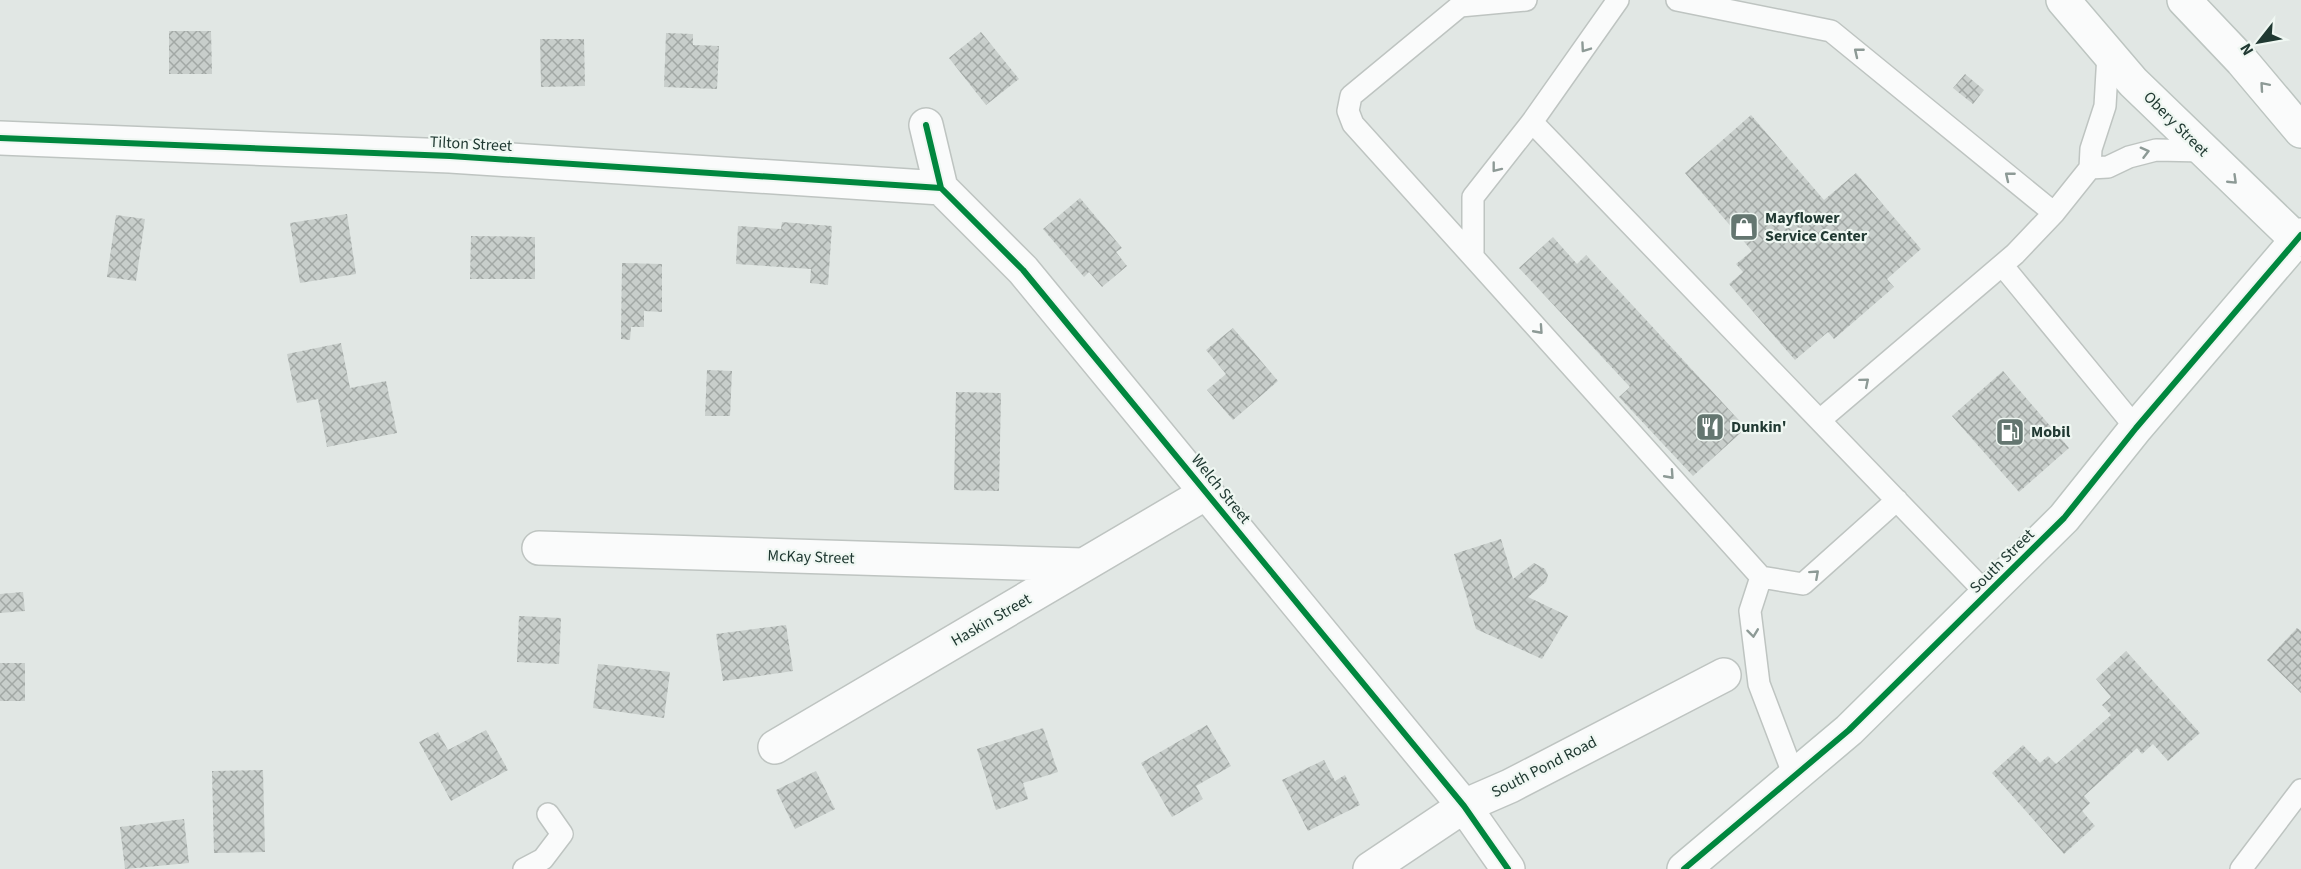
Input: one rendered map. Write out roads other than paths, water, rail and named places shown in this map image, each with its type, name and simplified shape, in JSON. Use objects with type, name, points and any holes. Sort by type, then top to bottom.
[{"type":"street","name":"Obery Street","points":[[2063,0],[2108,54],[2204,151],[2299,237]]},
{"type":"street","points":[[2184,0],[2242,61],[2301,131]]},
{"type":"street","points":[[926,125],[941,188]]},
{"type":"street","name":"Tilton Street","points":[[0,138],[450,156],[941,188]]},
{"type":"street","name":"Welch Street","points":[[941,188],[1023,270],[1464,807],[1508,869]]},
{"type":"street","name":"South Street","points":[[1684,869],[1884,698],[2064,518],[2136,428],[2299,237]]},
{"type":"street","name":"Haskin Street","points":[[775,747],[1206,493]]},
{"type":"street","name":"McKay Street","points":[[539,548],[1083,565]]},
{"type":"street","name":"South Pond Road","points":[[1370,869],[1464,807],[1510,786],[1724,675]]},
{"type":"lane","points":[[1526,0],[1460,6],[1351,96],[1348,111],[1353,124],[1761,577],[1803,584],[1897,500]]},
{"type":"lane","points":[[1473,257],[1473,197],[1532,123],[1618,0]]},
{"type":"lane","points":[[1677,0],[1831,31],[2054,213]]},
{"type":"lane","points":[[1820,420],[2009,260],[2054,213],[2090,168],[2091,149],[2105,106],[2108,54]]},
{"type":"lane","points":[[1532,123],[1987,594]]},
{"type":"lane","points":[[2090,168],[2108,167],[2129,157],[2156,150],[2204,151]]},
{"type":"lane","points":[[2009,260],[2136,428]]},
{"type":"lane","points":[[1761,577],[1750,611],[1759,684],[1794,776]]},
{"type":"lane","points":[[2241,869],[2301,790]]},
{"type":"lane","points":[[524,869],[543,859],[562,834],[548,814]]},
{"type":"place","name":"Mayflower Service Center","points":[[1744,227]]},
{"type":"place","name":"Dunkin'","points":[[1710,427]]},
{"type":"place","name":"Mobil","points":[[2010,432]]}]
